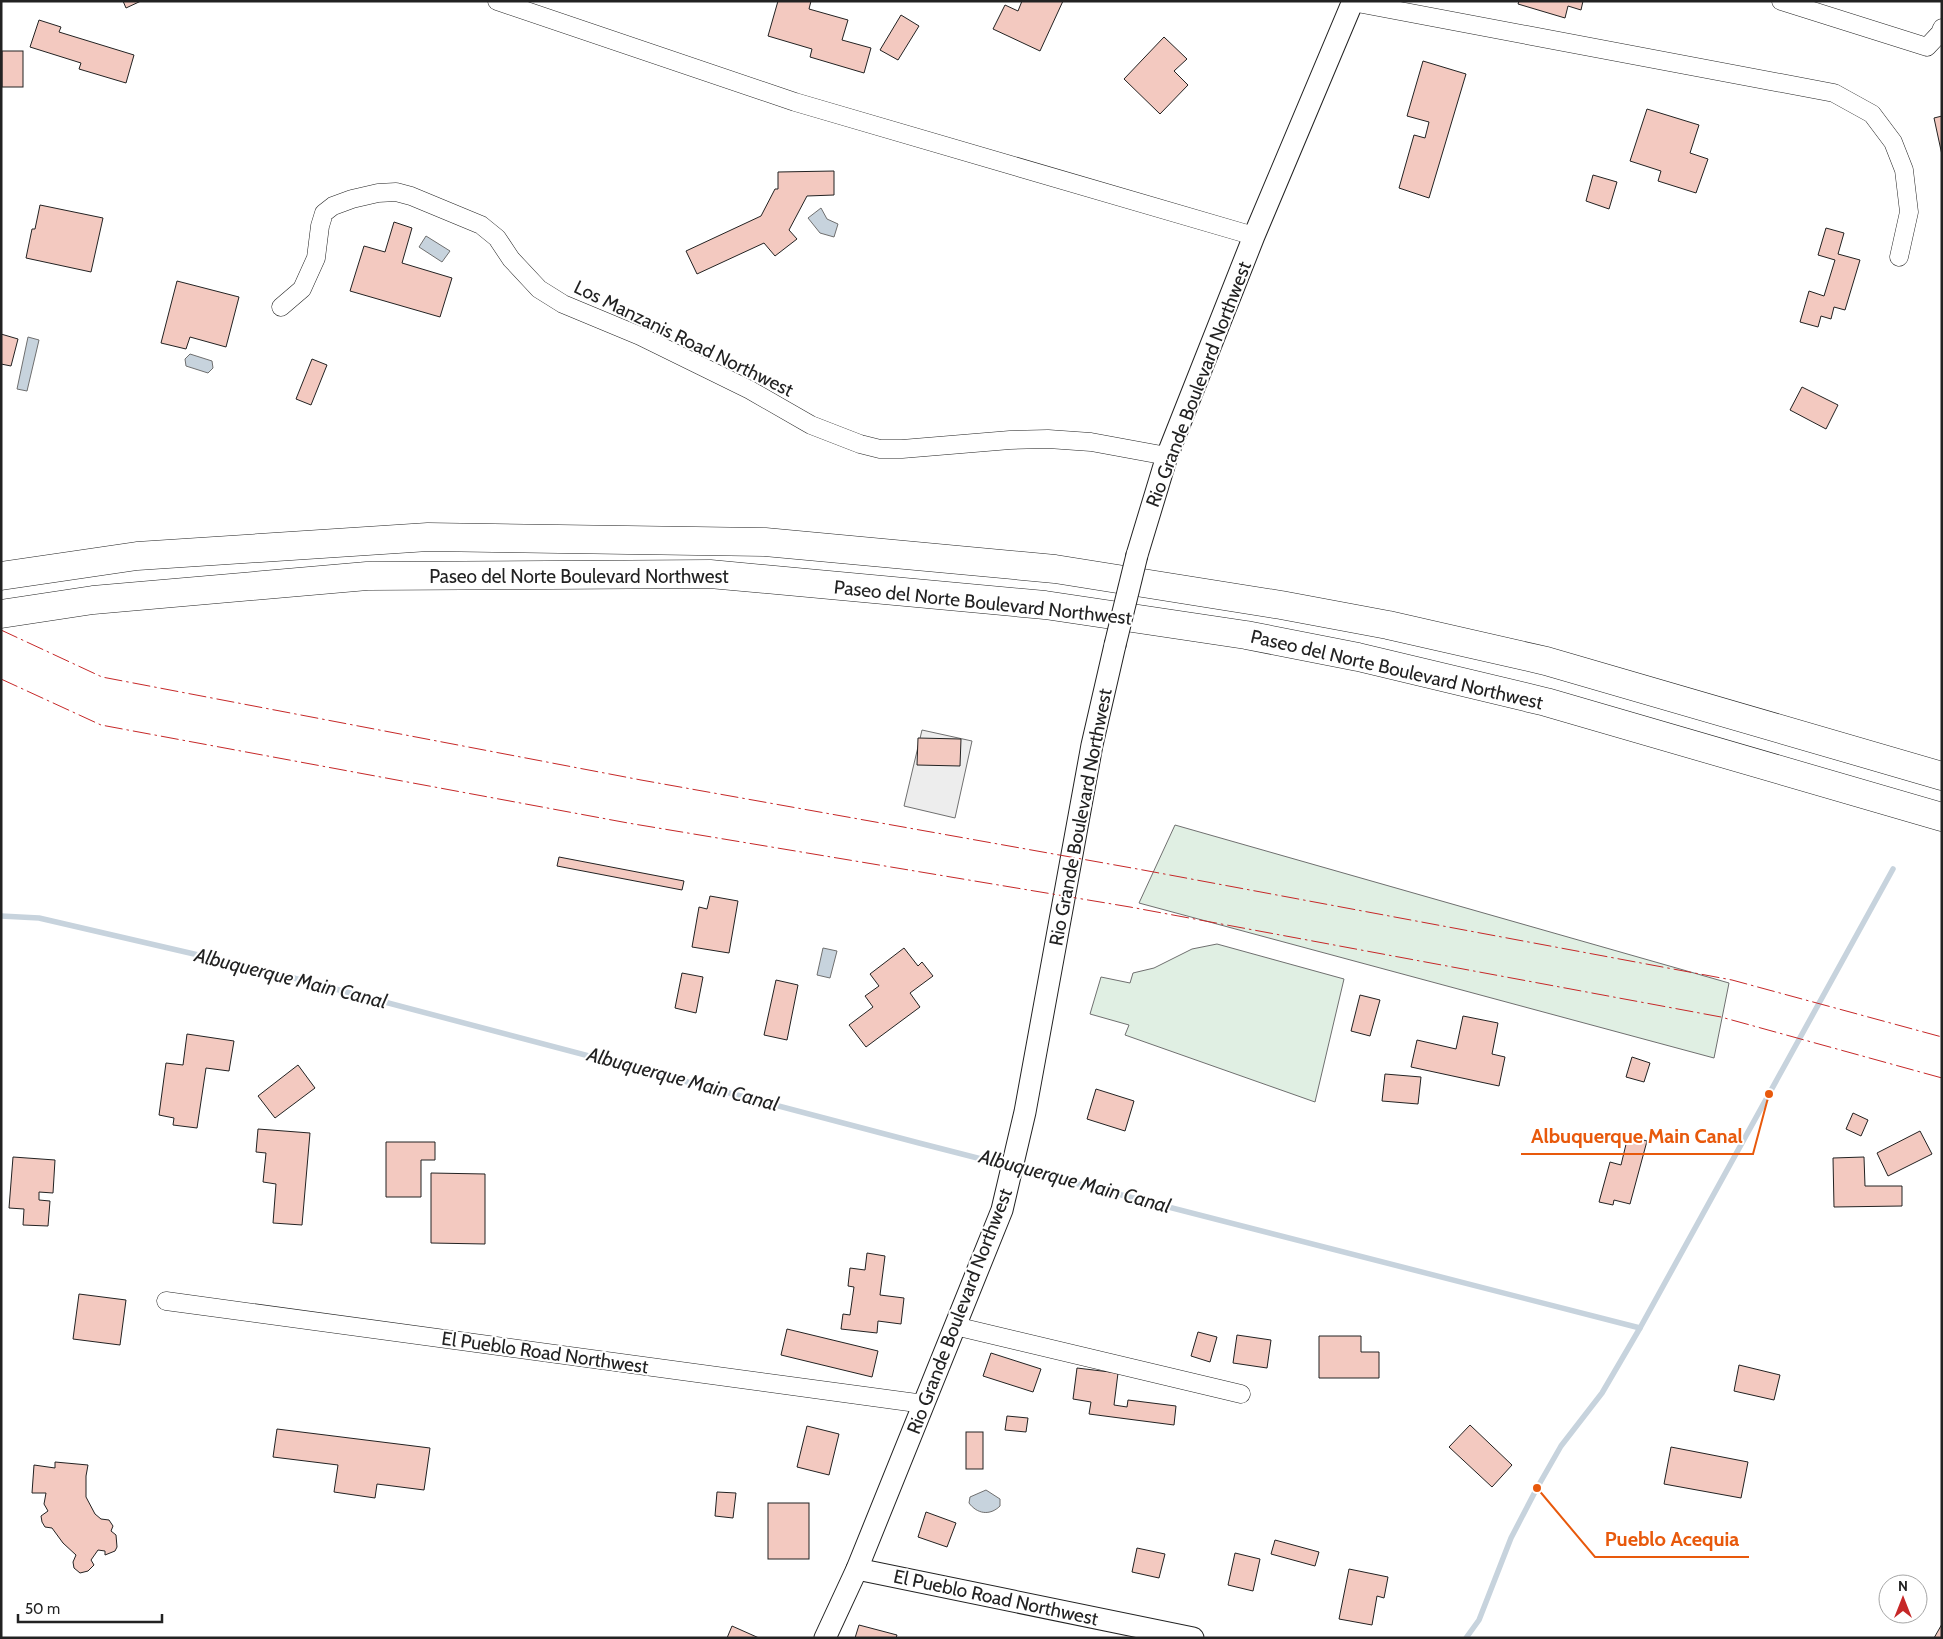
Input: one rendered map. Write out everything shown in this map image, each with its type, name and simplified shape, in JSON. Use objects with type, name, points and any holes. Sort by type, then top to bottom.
[{"type":"highway","name":"Paseo del Norte Boulevard Northwest","points":[[1,576],[137,556],[428,537],[765,542],[1055,569],[1291,607],[1388,625],[1546,661],[1942,776]]},
{"type":"highway","name":"Paseo del Norte Boulevard Northwest","points":[[1,614],[92,600],[377,576],[710,574],[1045,605],[1246,635],[1358,657],[1546,702],[1942,817]]},
{"type":"street","points":[[497,1],[795,102],[1254,236]]},
{"type":"street","points":[[1781,1],[1927,47],[1940,33],[1942,28]]},
{"type":"street","points":[[1352,2],[1834,93],[1872,114],[1893,142],[1904,170],[1909,212],[1899,257]]},
{"type":"street","name":"Rio Grande Boulevard Northwest","points":[[825,1638],[856,1569],[1002,1210],[1037,1052],[1092,745],[1137,555],[1167,456],[1254,236],[1352,2]]},
{"type":"street","name":"Los Manzanis Road Northwest","points":[[281,307],[302,289],[316,258],[320,226],[324,213],[333,206],[352,199],[378,192],[396,192],[411,196],[481,225],[497,238],[511,259],[539,289],[563,304],[640,336],[750,390],[810,425],[860,444],[880,449],[902,449],[1010,440],[1048,439],[1091,442],[1167,456]]},
{"type":"street","name":"El Pueblo Road Northwest","points":[[166,1301],[924,1404]]},
{"type":"street","points":[[955,1326],[1241,1394]]},
{"type":"street","name":"El Pueblo Road Northwest","points":[[856,1569],[1194,1638]]},
{"type":"green space","points":[[1175,825],[1729,983],[1714,1058],[1139,903]]},
{"type":"green space","points":[[1217,944],[1344,979],[1315,1102],[1125,1035],[1129,1025],[1090,1014],[1101,977],[1130,983],[1133,973],[1154,968],[1192,949]]},
{"type":"shaded area","points":[[821,208],[827,219],[838,224],[834,237],[820,233],[808,218]]},
{"type":"shaded area","points":[[426,236],[450,251],[442,262],[419,247]]},
{"type":"shaded area","points":[[28,337],[39,340],[27,391],[17,389]]},
{"type":"shaded area","points":[[190,354],[212,361],[213,368],[208,373],[186,366],[185,359]]},
{"type":"shaded area","points":[[922,730],[972,741],[955,818],[904,806]]},
{"type":"shaded area","points":[[823,948],[837,951],[830,978],[817,975]]},
{"type":"shaded area","points":[[986,1490],[1000,1499],[1000,1506],[988,1512],[976,1510],[969,1503],[970,1497]]},
{"type":"building","points":[[123,1],[141,1],[126,8]]},
{"type":"building","points":[[778,1],[811,1],[809,9],[848,20],[842,40],[871,48],[864,73],[810,57],[812,49],[768,36]]},
{"type":"building","points":[[1022,1],[1063,1],[1040,51],[993,29],[1005,5],[1018,11]]},
{"type":"building","points":[[1519,1],[1583,1],[1581,10],[1568,6],[1565,18],[1518,4]]},
{"type":"building","points":[[901,15],[919,26],[898,60],[880,50]]},
{"type":"building","points":[[39,20],[61,27],[59,32],[134,55],[126,83],[79,69],[81,63],[30,47]]},
{"type":"building","points":[[1164,37],[1187,59],[1174,71],[1188,85],[1160,114],[1124,79]]},
{"type":"building","points":[[2,51],[23,51],[23,87],[2,87]]},
{"type":"building","points":[[1423,61],[1466,74],[1429,198],[1399,188],[1414,135],[1425,138],[1429,122],[1407,116]]},
{"type":"building","points":[[1647,109],[1699,125],[1690,153],[1708,159],[1696,193],[1658,181],[1661,171],[1630,161]]},
{"type":"building","points":[[1942,116],[1942,155],[1934,118]]},
{"type":"building","points":[[834,171],[834,195],[807,196],[789,230],[797,239],[775,256],[764,243],[697,274],[686,251],[761,216],[775,189],[778,189],[778,172]]},
{"type":"building","points":[[1593,175],[1617,182],[1609,209],[1586,201]]},
{"type":"building","points":[[40,205],[103,218],[91,272],[26,258],[32,229],[35,229]]},
{"type":"building","points":[[394,222],[412,228],[402,263],[452,278],[440,317],[350,291],[364,246],[385,252]]},
{"type":"building","points":[[1826,228],[1844,233],[1838,254],[1860,260],[1845,310],[1834,307],[1831,319],[1821,316],[1818,327],[1800,322],[1809,291],[1824,296],[1835,260],[1818,255]]},
{"type":"building","points":[[177,281],[239,297],[226,347],[190,337],[186,349],[161,343]]},
{"type":"building","points":[[1,334],[18,339],[11,366],[1,364]]},
{"type":"building","points":[[312,359],[327,365],[311,405],[296,399]]},
{"type":"building","points":[[1802,387],[1838,405],[1826,429],[1790,410]]},
{"type":"building","points":[[918,738],[961,739],[960,766],[917,765]]},
{"type":"building","points":[[559,857],[684,881],[682,890],[557,866]]},
{"type":"building","points":[[710,896],[738,901],[729,953],[692,947],[699,907],[707,909]]},
{"type":"building","points":[[904,948],[918,966],[922,962],[933,976],[910,993],[920,1007],[866,1047],[849,1025],[873,1007],[865,996],[879,986],[870,974]]},
{"type":"building","points":[[682,973],[703,977],[696,1013],[675,1008]]},
{"type":"building","points":[[776,980],[798,985],[787,1040],[764,1035]]},
{"type":"building","points":[[1360,995],[1380,1000],[1370,1036],[1351,1031]]},
{"type":"building","points":[[1463,1016],[1498,1023],[1492,1054],[1505,1057],[1499,1086],[1411,1067],[1417,1040],[1456,1049]]},
{"type":"building","points":[[187,1034],[234,1041],[229,1071],[206,1068],[197,1128],[173,1125],[174,1118],[159,1115],[166,1063],[183,1065]]},
{"type":"building","points":[[1632,1057],[1650,1063],[1644,1082],[1626,1077]]},
{"type":"building","points":[[298,1065],[315,1088],[275,1118],[258,1096]]},
{"type":"building","points":[[1385,1074],[1421,1077],[1418,1104],[1382,1101]]},
{"type":"building","points":[[1096,1089],[1134,1101],[1125,1131],[1087,1119]]},
{"type":"building","points":[[1853,1113],[1868,1120],[1861,1136],[1846,1129]]},
{"type":"building","points":[[258,1129],[310,1133],[302,1225],[273,1223],[276,1184],[263,1182],[266,1153],[256,1152]]},
{"type":"building","points":[[1920,1131],[1932,1154],[1888,1176],[1877,1153]]},
{"type":"building","points":[[1628,1136],[1647,1141],[1630,1204],[1614,1200],[1613,1205],[1599,1202],[1610,1162],[1621,1165]]},
{"type":"building","points":[[386,1142],[435,1142],[435,1160],[421,1160],[421,1197],[386,1197]]},
{"type":"building","points":[[13,1157],[55,1160],[53,1193],[39,1192],[39,1200],[50,1201],[48,1226],[23,1225],[24,1209],[9,1208]]},
{"type":"building","points":[[1864,1157],[1865,1186],[1902,1186],[1902,1206],[1834,1207],[1833,1158]]},
{"type":"building","points":[[431,1173],[485,1174],[485,1244],[431,1243]]},
{"type":"building","points":[[867,1253],[885,1256],[880,1295],[904,1298],[901,1324],[878,1321],[877,1333],[841,1329],[843,1314],[850,1315],[854,1287],[848,1286],[850,1268],[865,1270]]},
{"type":"building","points":[[79,1294],[126,1300],[120,1345],[73,1339]]},
{"type":"building","points":[[787,1329],[878,1351],[872,1377],[781,1355]]},
{"type":"building","points":[[1198,1332],[1217,1337],[1210,1362],[1191,1356]]},
{"type":"building","points":[[1237,1335],[1271,1340],[1267,1368],[1233,1363]]},
{"type":"building","points":[[1319,1336],[1361,1336],[1361,1352],[1379,1352],[1379,1378],[1319,1378]]},
{"type":"building","points":[[991,1353],[1041,1369],[1033,1392],[983,1376]]},
{"type":"building","points":[[1739,1365],[1780,1375],[1774,1400],[1734,1391]]},
{"type":"building","points":[[1077,1368],[1118,1373],[1114,1405],[1127,1407],[1128,1400],[1176,1406],[1174,1425],[1089,1414],[1091,1402],[1073,1399]]},
{"type":"building","points":[[1007,1416],[1028,1418],[1026,1432],[1005,1430]]},
{"type":"building","points":[[1470,1425],[1512,1465],[1492,1487],[1449,1447]]},
{"type":"building","points":[[807,1426],[839,1434],[829,1475],[797,1467]]},
{"type":"building","points":[[277,1429],[430,1448],[424,1490],[377,1484],[375,1498],[334,1492],[338,1465],[273,1457]]},
{"type":"building","points":[[966,1432],[983,1432],[983,1469],[966,1469]]},
{"type":"building","points":[[1671,1447],[1748,1462],[1741,1498],[1664,1484]]},
{"type":"building","points":[[55,1462],[88,1465],[86,1497],[95,1514],[101,1519],[109,1520],[113,1526],[111,1531],[116,1535],[117,1547],[115,1551],[105,1555],[105,1551],[98,1550],[91,1560],[94,1565],[88,1571],[80,1573],[74,1568],[73,1562],[76,1555],[63,1543],[52,1528],[45,1527],[42,1522],[41,1516],[48,1511],[44,1504],[46,1493],[32,1493],[34,1465],[55,1468]]},
{"type":"building","points":[[717,1492],[736,1493],[733,1518],[715,1516]]},
{"type":"building","points":[[768,1503],[809,1503],[809,1559],[768,1559]]},
{"type":"building","points":[[926,1512],[956,1523],[947,1547],[918,1537]]},
{"type":"building","points":[[1275,1540],[1319,1552],[1315,1566],[1271,1554]]},
{"type":"building","points":[[1137,1548],[1165,1554],[1159,1578],[1132,1572]]},
{"type":"building","points":[[1235,1553],[1260,1559],[1253,1591],[1228,1585]]},
{"type":"building","points":[[1349,1569],[1388,1577],[1384,1598],[1377,1596],[1372,1625],[1339,1619]]},
{"type":"building","points":[[1942,1624],[1942,1638],[1934,1638]]},
{"type":"building","points":[[859,1625],[897,1635],[896,1638],[855,1638]]},
{"type":"building","points":[[732,1626],[759,1638],[727,1638]]},
{"type":"waterway","name":"Albuquerque Main Canal","points":[[1466,1638],[1479,1620],[1511,1538],[1537,1488],[1561,1446],[1602,1393],[1640,1328],[1893,869]]},
{"type":"waterway","name":"Albuquerque Main Canal","points":[[1,916],[39,918],[267,971],[919,1143],[1640,1328]]},
{"type":"power","points":[[1,630],[102,677],[641,780],[1143,870],[1732,980],[1942,1037]]},
{"type":"power","points":[[1,679],[101,725],[628,823],[1130,907],[1721,1017],[1942,1078]]},
{"type":"place","name":"Albuquerque Main Canal","points":[[1769,1094]]},
{"type":"place","name":"Pueblo Acequia","points":[[1537,1488]]}]
